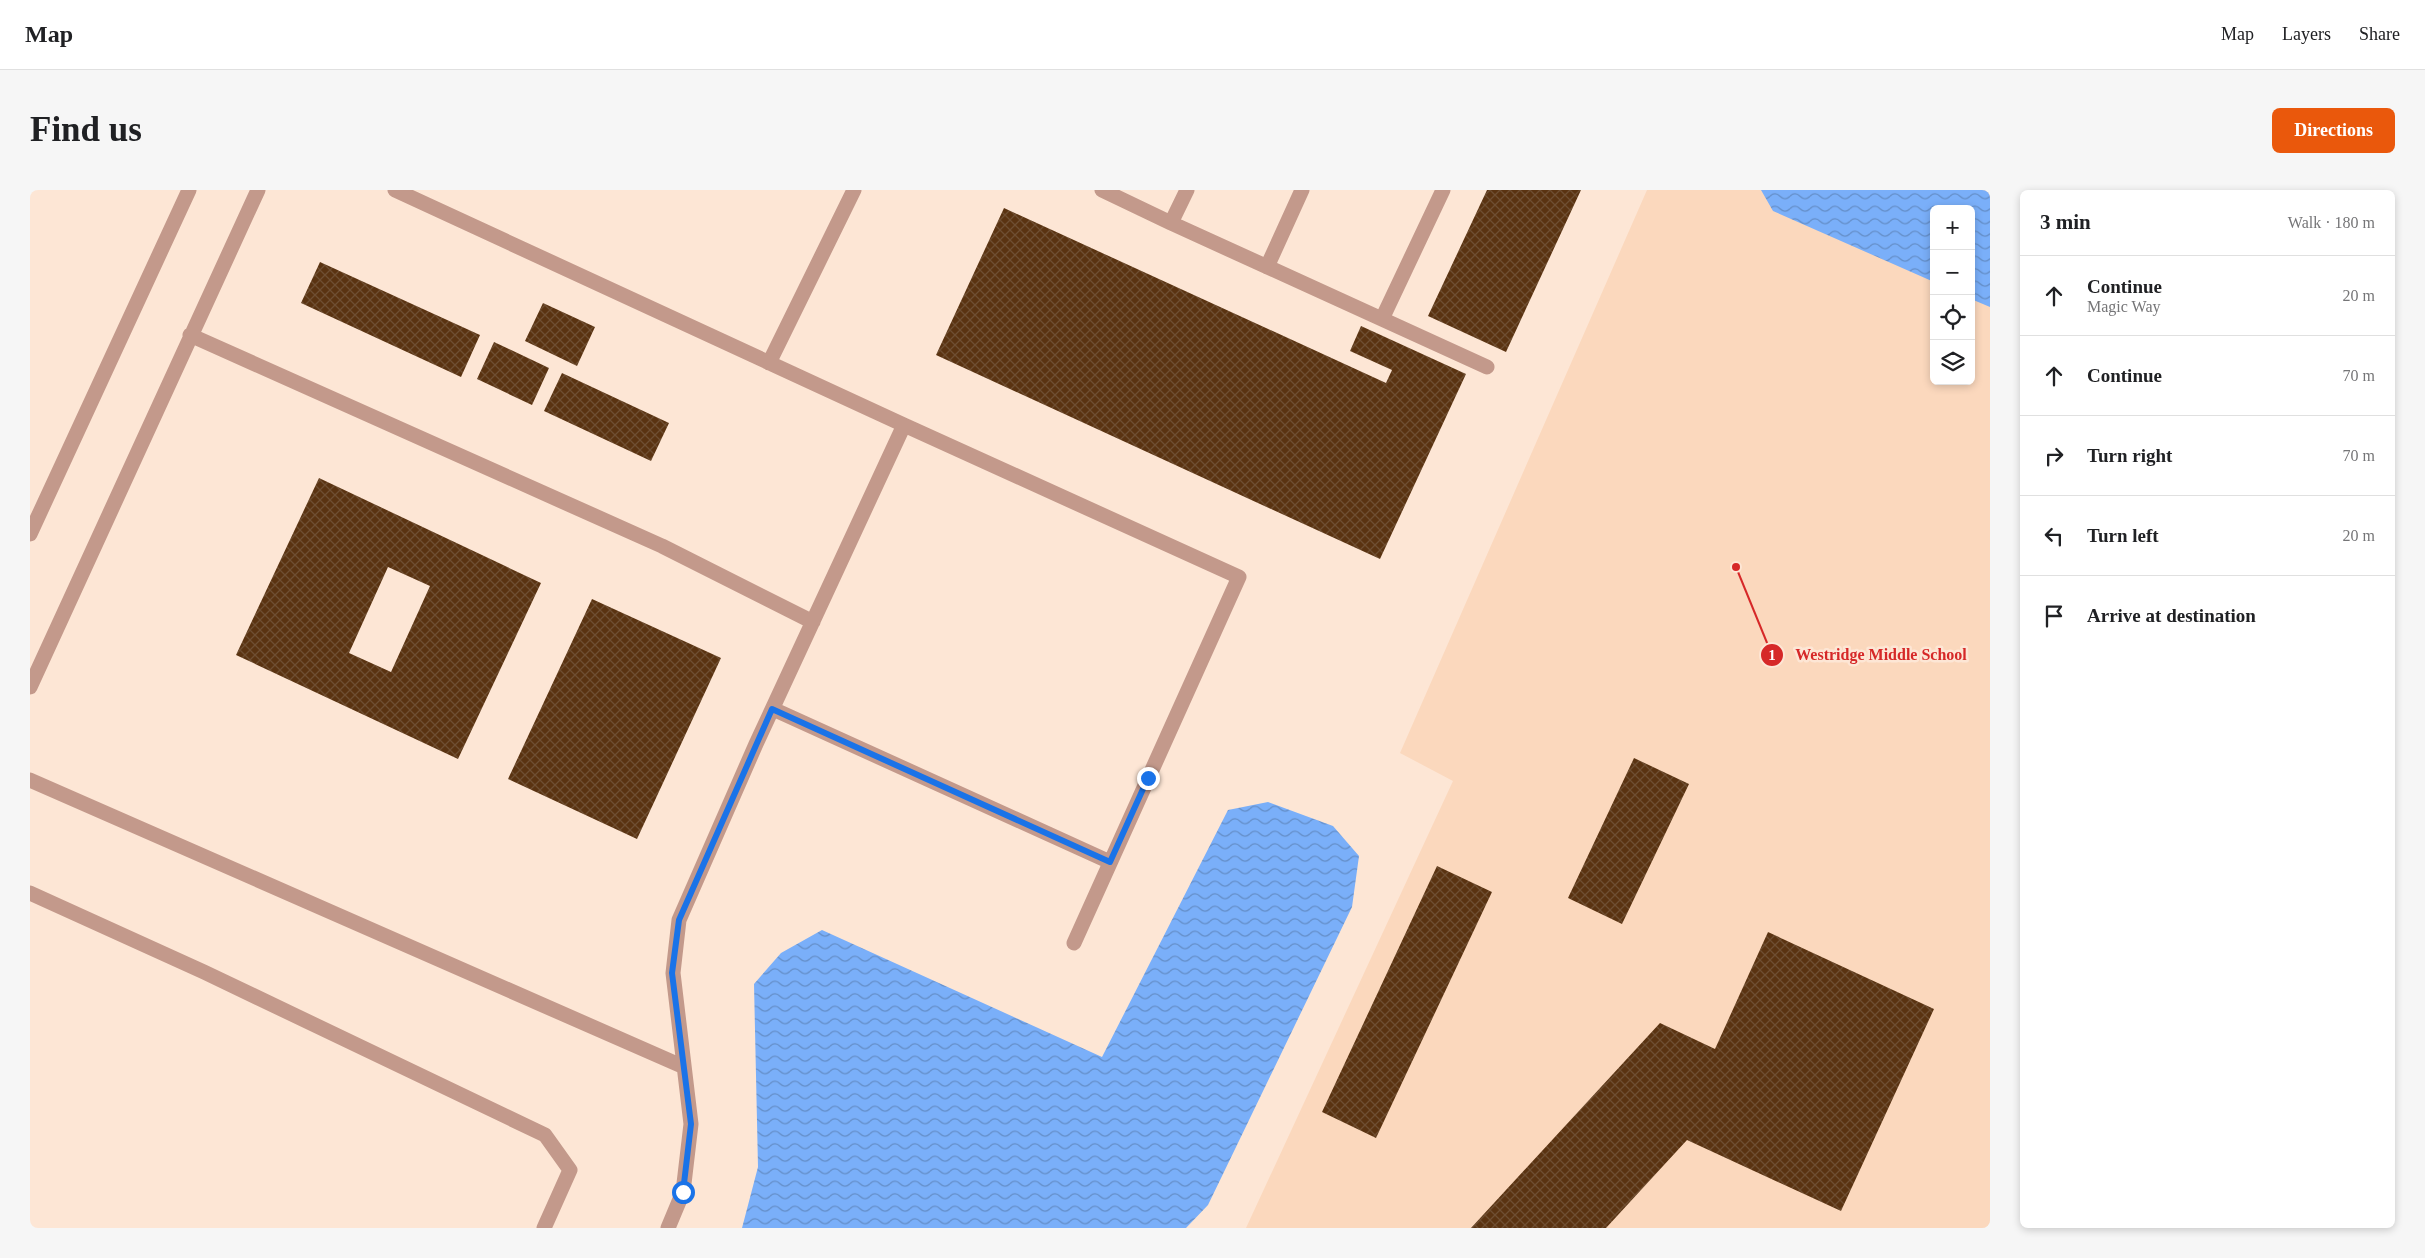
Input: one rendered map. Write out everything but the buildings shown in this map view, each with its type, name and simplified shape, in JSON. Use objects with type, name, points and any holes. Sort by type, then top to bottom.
[{"type":"street","points":[[30,534],[189,190]]},
{"type":"street","points":[[30,687],[258,190]]},
{"type":"street","points":[[395,190],[1239,577],[1074,942]]},
{"type":"street","points":[[769,363],[854,190]]},
{"type":"street","points":[[1102,190],[1487,367]]},
{"type":"street","points":[[1171,223],[1186,190]]},
{"type":"street","points":[[1267,267],[1302,190]]},
{"type":"street","points":[[1382,319],[1444,190]]},
{"type":"street","points":[[190,335],[662,546],[813,622]]},
{"type":"street","points":[[668,1228],[683,1192],[691,1124],[672,973],[679,920],[772,709],[904,425]]},
{"type":"street","points":[[772,709],[1110,862]]},
{"type":"street","points":[[30,780],[684,1067]]},
{"type":"street","points":[[30,892],[204,972],[545,1135],[570,1170],[544,1228]]},
{"type":"shaded area","points":[[1647,190],[1990,190],[1990,1228],[1246,1228],[1453,781],[1400,753]]},
{"type":"water","points":[[1761,190],[1990,190],[1990,307],[1975,301],[1975,205],[1930,205],[1930,280],[1773,211]]},
{"type":"water","points":[[1268,802],[1333,826],[1359,856],[1352,907],[1208,1205],[1186,1228],[742,1228],[758,1167],[754,984],[781,953],[822,930],[1102,1057],[1228,810]]},
{"type":"place","name":"Westridge Middle School","points":[[1736,567]]},
{"type":"route","points":[[683,1192],[691,1124],[672,973],[679,920],[772,709],[1110,862],[1148,778]]}]
